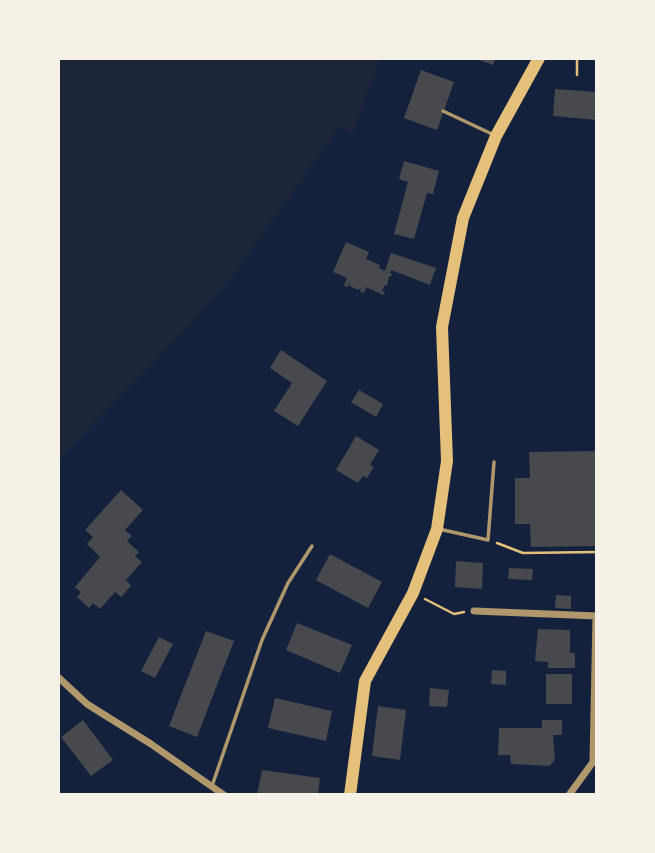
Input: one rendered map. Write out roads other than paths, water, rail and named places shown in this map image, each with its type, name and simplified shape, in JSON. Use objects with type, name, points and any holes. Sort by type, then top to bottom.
[{"type":"main road","points":[[351,795],[365,681],[413,593],[437,528],[447,461],[442,327],[463,218],[496,136],[539,58]]},
{"type":"street","points":[[474,611],[597,616],[593,762],[569,795]]},
{"type":"street","points":[[58,677],[87,704],[151,744],[223,795]]},
{"type":"lane","points":[[443,111],[496,136]]},
{"type":"lane","points":[[437,528],[488,540],[494,462]]},
{"type":"lane","points":[[212,787],[262,640],[288,583],[312,546]]}]
